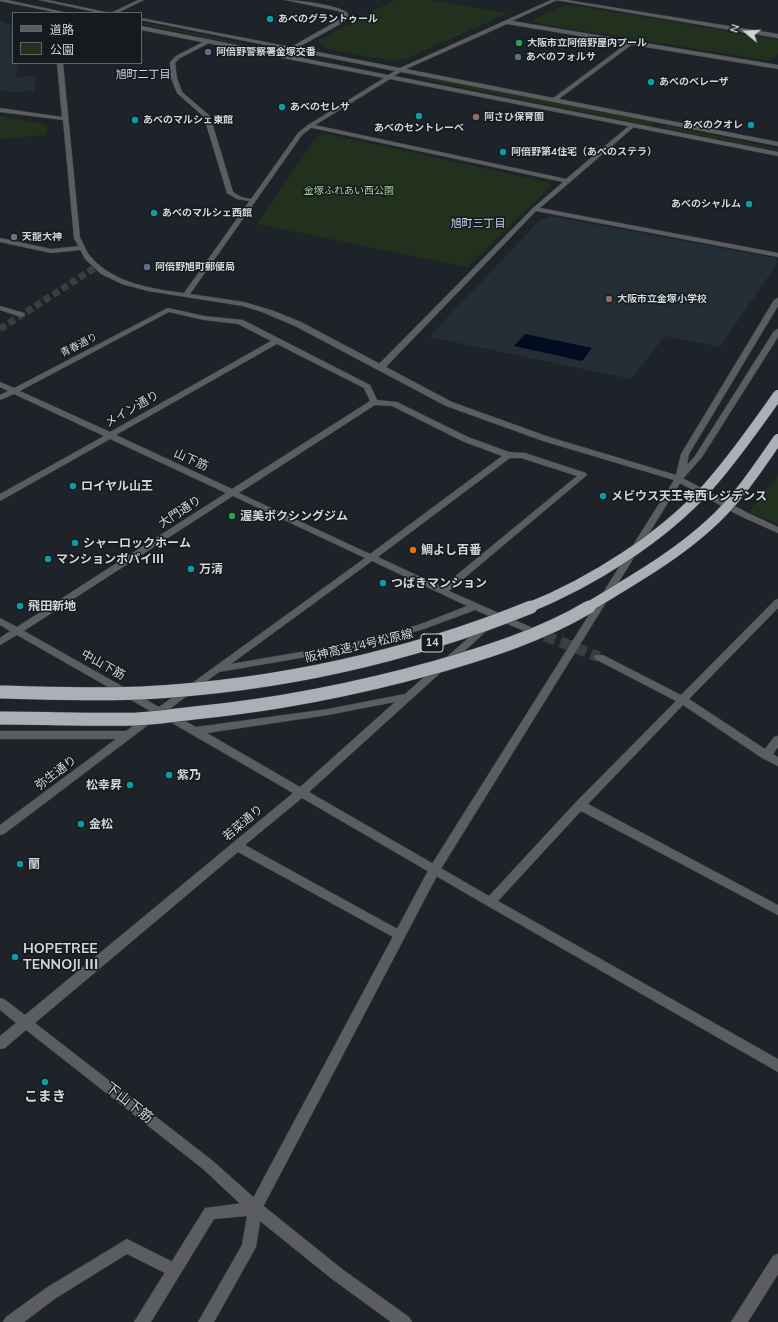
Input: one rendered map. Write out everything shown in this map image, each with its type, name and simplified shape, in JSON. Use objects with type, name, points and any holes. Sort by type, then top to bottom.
[{"type":"highway","name":"阪神高速14号松原線","points":[[0,692],[64,694],[142,693],[230,685],[303,673],[376,658],[454,637],[510,617],[549,600],[590,577],[630,553],[680,515],[715,481],[778,396]]},
{"type":"highway","name":"14","points":[[0,718],[138,718],[237,709],[311,697],[385,681],[470,657],[526,637],[574,616],[663,562],[715,519],[742,490],[778,439]]},
{"type":"street","points":[[0,0],[61,12]]},
{"type":"street","points":[[41,0],[103,12]]},
{"type":"street","points":[[115,12],[142,0]]},
{"type":"street","points":[[287,0],[339,10],[346,13],[346,17],[342,21],[291,49]]},
{"type":"street","points":[[186,295],[300,134],[310,126],[400,70],[555,0]]},
{"type":"street","points":[[558,0],[778,36]]},
{"type":"street","points":[[142,19],[778,144]]},
{"type":"street","points":[[506,22],[778,67]]},
{"type":"street","points":[[142,28],[778,154]]},
{"type":"street","points":[[209,41],[178,57],[172,63],[174,78],[180,93],[207,116],[230,193],[238,198],[253,200]]},
{"type":"street","points":[[554,100],[631,43]]},
{"type":"street","points":[[60,64],[77,238],[80,248],[96,267],[114,278],[144,288],[243,304],[272,312],[381,367],[449,404],[494,422],[553,442],[679,479],[743,514],[778,530]]},
{"type":"street","points":[[0,110],[65,119]]},
{"type":"street","points":[[381,367],[535,209],[633,125]]},
{"type":"street","points":[[310,126],[567,181]]},
{"type":"street","points":[[535,209],[778,255]]},
{"type":"street","points":[[0,240],[51,251],[80,248]]},
{"type":"street","points":[[679,479],[685,454],[778,300]]},
{"type":"street","points":[[0,308],[21,315]]},
{"type":"street","name":"青春通り","points":[[0,398],[168,310],[204,318],[240,322],[276,341]]},
{"type":"street","points":[[206,1322],[249,1247],[255,1208],[434,870],[679,479],[698,457],[778,331]]},
{"type":"street","points":[[276,341],[367,387],[374,402],[394,404],[465,439],[508,455],[522,455],[582,475],[444,590]]},
{"type":"street","name":"メイン通り","points":[[0,498],[276,341]]},
{"type":"street","name":"山下筋","points":[[0,384],[476,606],[545,636]]},
{"type":"street","name":"大門通り","points":[[0,642],[374,402]]},
{"type":"street","name":"弥生通り","points":[[0,831],[159,711],[372,557],[508,455]]},
{"type":"street","points":[[490,902],[580,805],[778,602]]},
{"type":"street","points":[[216,669],[352,646],[420,627],[476,606]]},
{"type":"street","name":"若菜通り","points":[[0,1044],[301,792],[498,616]]},
{"type":"street","name":"中山下筋","points":[[0,621],[195,731],[434,870],[778,1066]]},
{"type":"street","points":[[599,658],[683,700],[778,762]]},
{"type":"street","points":[[195,731],[328,712],[410,696]]},
{"type":"street","points":[[0,735],[127,735]]},
{"type":"street","points":[[766,755],[778,740]]},
{"type":"street","points":[[580,805],[778,910]]},
{"type":"street","points":[[237,846],[399,935]]},
{"type":"street","name":"下山下筋","points":[[0,1003],[208,1165],[255,1208],[337,1274],[404,1322]]},
{"type":"street","points":[[142,1322],[210,1213],[255,1208]]},
{"type":"street","points":[[11,1322],[51,1293],[127,1246],[174,1270]]},
{"type":"street","points":[[739,1322],[778,1261]]},
{"type":"shaded area","points":[[0,21],[12,26],[12,64],[19,64],[15,77],[36,76],[34,91],[14,92],[0,90]]},
{"type":"shaded area","name":"大阪市立金塚小学校","points":[[550,216],[775,258],[778,262],[720,347],[665,336],[631,379],[429,337],[540,220]]},
{"type":"green space","points":[[394,0],[431,0],[508,13],[406,59],[387,60],[323,48],[318,41]]},
{"type":"green space","points":[[573,5],[778,40],[778,54],[772,60],[765,60],[535,23],[533,20],[563,6]]},
{"type":"green space","points":[[142,22],[365,68],[142,24]]},
{"type":"green space","points":[[428,78],[655,122],[651,126],[426,80]]},
{"type":"green space","points":[[0,116],[39,123],[47,126],[47,135],[0,139]]},
{"type":"green space","points":[[666,125],[778,149],[778,151],[663,128]]},
{"type":"green space","name":"金塚ふれあい西公園","points":[[328,134],[547,182],[551,186],[467,267],[257,224],[318,135]]},
{"type":"green space","points":[[778,475],[778,524],[751,513],[750,510]]},
{"type":"water","points":[[525,334],[592,348],[582,361],[514,346]]},
{"type":"tunnel","points":[[0,329],[96,267]]},
{"type":"tunnel","points":[[545,636],[599,657]]},
{"type":"place","name":"あべのグラントゥール","points":[[270,19]]},
{"type":"place","name":"大阪市立阿倍野屋内プール","points":[[519,43]]},
{"type":"place","name":"阿倍野警察署金塚交番","points":[[208,52]]},
{"type":"place","name":"あべのフォルサ","points":[[518,57]]},
{"type":"place","name":"あべのベレーザ","points":[[651,82]]},
{"type":"place","name":"あべのセレサ","points":[[282,107]]},
{"type":"place","name":"あべのセントレーベ","points":[[419,116]]},
{"type":"place","name":"阿さひ保育園","points":[[476,117]]},
{"type":"place","name":"あべのマルシェ東館","points":[[135,120]]},
{"type":"place","name":"あべのクオレ","points":[[751,125]]},
{"type":"place","name":"阿倍野第4住宅（あべのステラ）","points":[[503,152]]},
{"type":"place","name":"あべのシャルム","points":[[749,204]]},
{"type":"place","name":"あべのマルシェ西館","points":[[154,213]]},
{"type":"place","name":"天龍大神","points":[[14,237]]},
{"type":"place","name":"阿倍野旭町郵便局","points":[[147,267]]},
{"type":"place","name":"大阪市立金塚小学校","points":[[609,299]]},
{"type":"place","name":"ロイヤル山王","points":[[73,486]]},
{"type":"place","name":"メビウス天王寺西レジデンス","points":[[603,496]]},
{"type":"place","name":"渥美ボクシングジム","points":[[232,516]]},
{"type":"place","name":"シャーロックホーム","points":[[75,543]]},
{"type":"place","name":"鯛よし百番","points":[[413,550]]},
{"type":"place","name":"マンションポパイⅢ","points":[[48,559]]},
{"type":"place","name":"万清","points":[[191,569]]},
{"type":"place","name":"つばきマンション","points":[[383,583]]},
{"type":"place","name":"飛田新地","points":[[20,606]]},
{"type":"place","name":"紫乃","points":[[169,775]]},
{"type":"place","name":"松幸昇","points":[[130,785]]},
{"type":"place","name":"金松","points":[[81,824]]},
{"type":"place","name":"蘭","points":[[20,864]]},
{"type":"place","name":"HOPETREE TENNOJI Ⅲ","points":[[15,957]]},
{"type":"place","name":"こまき","points":[[45,1082]]},
{"type":"district","name":"旭町二丁目","points":[[143,75]]},
{"type":"district","name":"旭町三丁目","points":[[478,224]]}]
